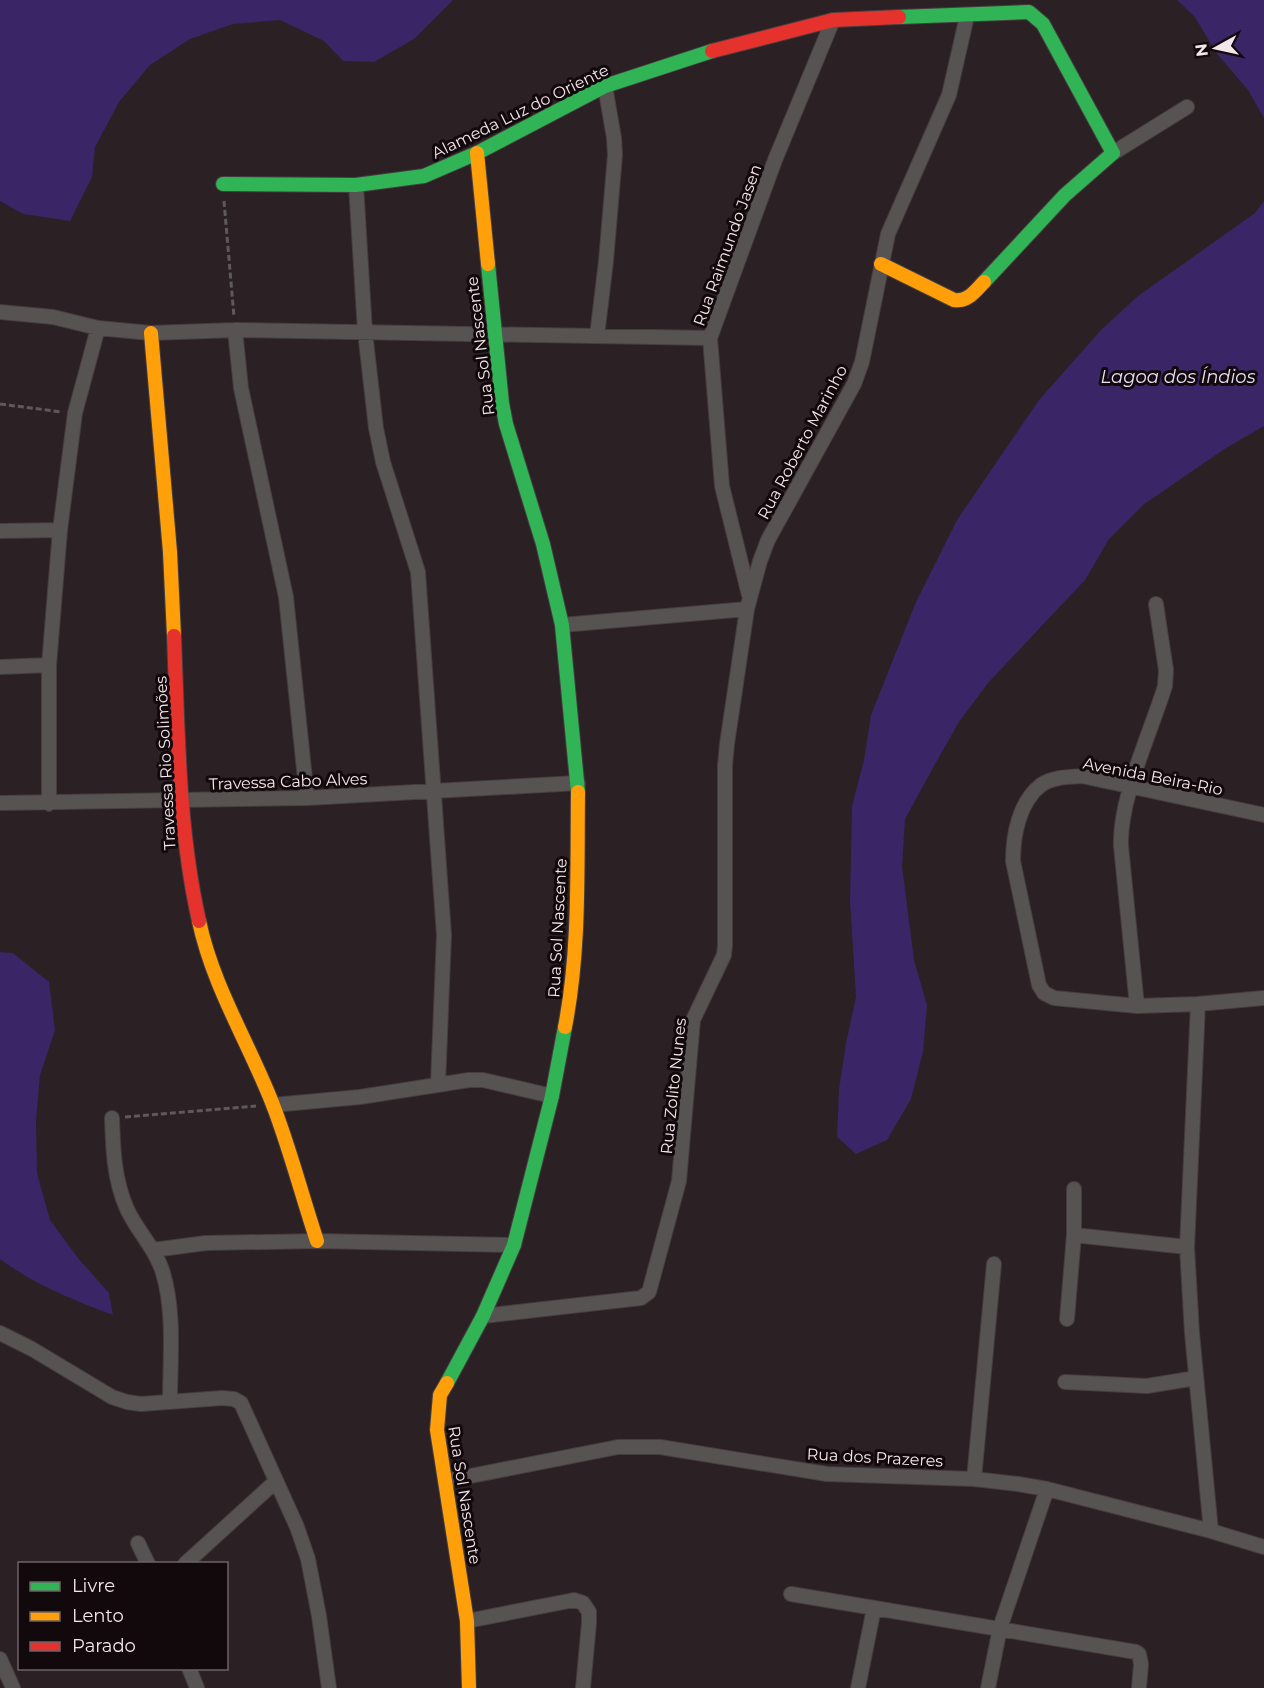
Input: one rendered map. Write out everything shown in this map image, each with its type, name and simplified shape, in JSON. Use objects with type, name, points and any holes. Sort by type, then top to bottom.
[{"type":"street","name":"Alameda Luz do Oriente","points":[[223,184],[356,185],[424,176],[477,153],[605,86],[700,54],[833,20],[1029,12],[1038,18],[1113,153]]},
{"type":"street","name":"Rua Roberto Marinho","points":[[748,603],[768,540],[854,384],[862,362],[881,264],[893,220],[949,95],[968,16]]},
{"type":"street","name":"Rua Raimundo Jasen","points":[[748,603],[722,486],[710,338],[776,160],[833,20]]},
{"type":"street","points":[[597,336],[615,155],[605,86]]},
{"type":"street","points":[[881,264],[954,300],[962,301],[970,296],[1065,195],[1113,153],[1187,107]]},
{"type":"street","name":"Rua Sol Nascente","points":[[469,1688],[467,1621],[437,1430],[437,1413],[440,1395],[483,1316],[514,1245],[552,1096],[571,997],[576,930],[578,783],[562,625],[543,544],[506,424],[494,335],[477,153]]},
{"type":"street","points":[[356,185],[365,332],[376,428],[383,462],[414,553],[418,572],[444,935],[438,1084]]},
{"type":"street","points":[[0,312],[53,317],[98,328],[151,333],[235,330],[710,338]]},
{"type":"street","points":[[49,804],[49,665],[60,530],[75,413],[98,328]]},
{"type":"street","points":[[235,330],[241,388],[286,597],[307,798]]},
{"type":"street","name":"Travessa Rio Solimões","points":[[151,333],[170,552],[181,801],[191,887],[201,933],[221,992],[273,1105],[317,1241]]},
{"type":"street","points":[[0,531],[60,530]]},
{"type":"street","points":[[562,625],[748,603]]},
{"type":"street","name":"Rua Zolito Nunes","points":[[483,1316],[641,1298],[649,1292],[679,1182],[693,1020],[724,955],[725,765],[748,603]]},
{"type":"street","points":[[1156,604],[1166,670],[1165,686],[1131,787],[1121,825],[1137,1006],[1198,1004],[1264,998]]},
{"type":"street","points":[[0,667],[49,665]]},
{"type":"street","name":"Avenida Beira-Rio","points":[[1137,1006],[1054,998],[1044,993],[1040,985],[1014,861],[1013,842],[1020,816],[1030,796],[1042,784],[1082,776],[1264,815]]},
{"type":"street","name":"Travessa Cabo Alves","points":[[0,803],[307,798],[578,783]]},
{"type":"street","points":[[1198,1004],[1187,1247],[1190,1310],[1211,1531]]},
{"type":"street","points":[[273,1105],[360,1097],[438,1084],[483,1080],[552,1096]]},
{"type":"street","points":[[112,1118],[113,1156],[118,1186],[127,1209],[153,1250],[167,1286],[170,1402]]},
{"type":"street","points":[[1067,1319],[1074,1235],[1074,1189]]},
{"type":"street","points":[[1074,1235],[1187,1247]]},
{"type":"street","points":[[153,1250],[206,1243],[317,1241],[514,1245]]},
{"type":"street","points":[[974,1479],[994,1264]]},
{"type":"street","points":[[0,1333],[32,1349],[112,1397],[141,1404],[222,1398],[234,1399],[241,1403],[297,1527],[308,1559],[329,1688]]},
{"type":"street","points":[[1065,1382],[1147,1386],[1196,1378]]},
{"type":"street","name":"Rua dos Prazeres","points":[[445,1481],[618,1447],[660,1447],[827,1474],[974,1479],[1047,1489],[1264,1547]]},
{"type":"street","points":[[186,1562],[275,1482]]},
{"type":"street","points":[[988,1688],[1000,1628],[1047,1489]]},
{"type":"street","points":[[138,1543],[147,1562]]},
{"type":"street","points":[[791,1594],[1136,1652],[1141,1658],[1139,1688]]},
{"type":"street","points":[[467,1621],[574,1600],[583,1603],[589,1612],[589,1623],[583,1688]]},
{"type":"street","points":[[858,1688],[874,1608]]},
{"type":"street","points":[[0,1659],[13,1688]]},
{"type":"street","points":[[190,1670],[197,1688]]},
{"type":"path","points":[[223,184],[235,330]]},
{"type":"path","points":[[0,404],[75,413]]},
{"type":"path","points":[[112,1118],[273,1105]]},
{"type":"water","points":[[0,0],[453,0],[414,39],[374,62],[343,61],[324,41],[280,20],[233,24],[190,39],[150,65],[119,102],[95,147],[92,177],[70,221],[23,214],[0,201]]},
{"type":"water","points":[[1177,0],[1264,0],[1264,118],[1248,90],[1218,55],[1194,16]]},
{"type":"water","name":"Lagoa dos Índios","points":[[1264,201],[1264,426],[1223,450],[1143,505],[1109,539],[1085,580],[988,683],[959,722],[934,766],[905,819],[902,866],[914,960],[927,1005],[923,1052],[911,1099],[887,1140],[856,1154],[837,1137],[839,1089],[856,997],[850,901],[852,806],[864,760],[871,715],[916,602],[957,520],[1039,400],[1101,330],[1138,296],[1255,213]]},
{"type":"water","points":[[0,952],[13,953],[49,982],[55,1030],[40,1075],[36,1121],[37,1173],[50,1220],[78,1258],[109,1293],[113,1315],[40,1284],[0,1259]]},
{"type":"traffic: fast","points":[[899,17],[1029,12],[1043,24],[1113,153],[1065,195],[984,282]]},
{"type":"traffic: fast","points":[[223,184],[356,185],[424,176],[477,153],[605,86],[712,51]]},
{"type":"traffic: fast","points":[[488,264],[506,424],[543,544],[562,625],[578,792]]},
{"type":"traffic: fast","points":[[447,1383],[483,1316],[514,1245],[552,1096],[565,1027]]},
{"type":"traffic: slow","points":[[477,153],[488,264]]},
{"type":"traffic: slow","points":[[881,264],[954,300],[967,298],[984,282]]},
{"type":"traffic: slow","points":[[151,333],[170,552],[174,636]]},
{"type":"traffic: slow","points":[[565,1027],[575,939],[578,792]]},
{"type":"traffic: slow","points":[[199,921],[222,992],[264,1082],[279,1122],[317,1241]]},
{"type":"traffic: slow","points":[[447,1383],[440,1395],[437,1430],[467,1621],[469,1688]]},
{"type":"traffic: jam","points":[[712,51],[833,20],[899,17]]},
{"type":"traffic: jam","points":[[174,636],[183,815],[199,921]]}]
